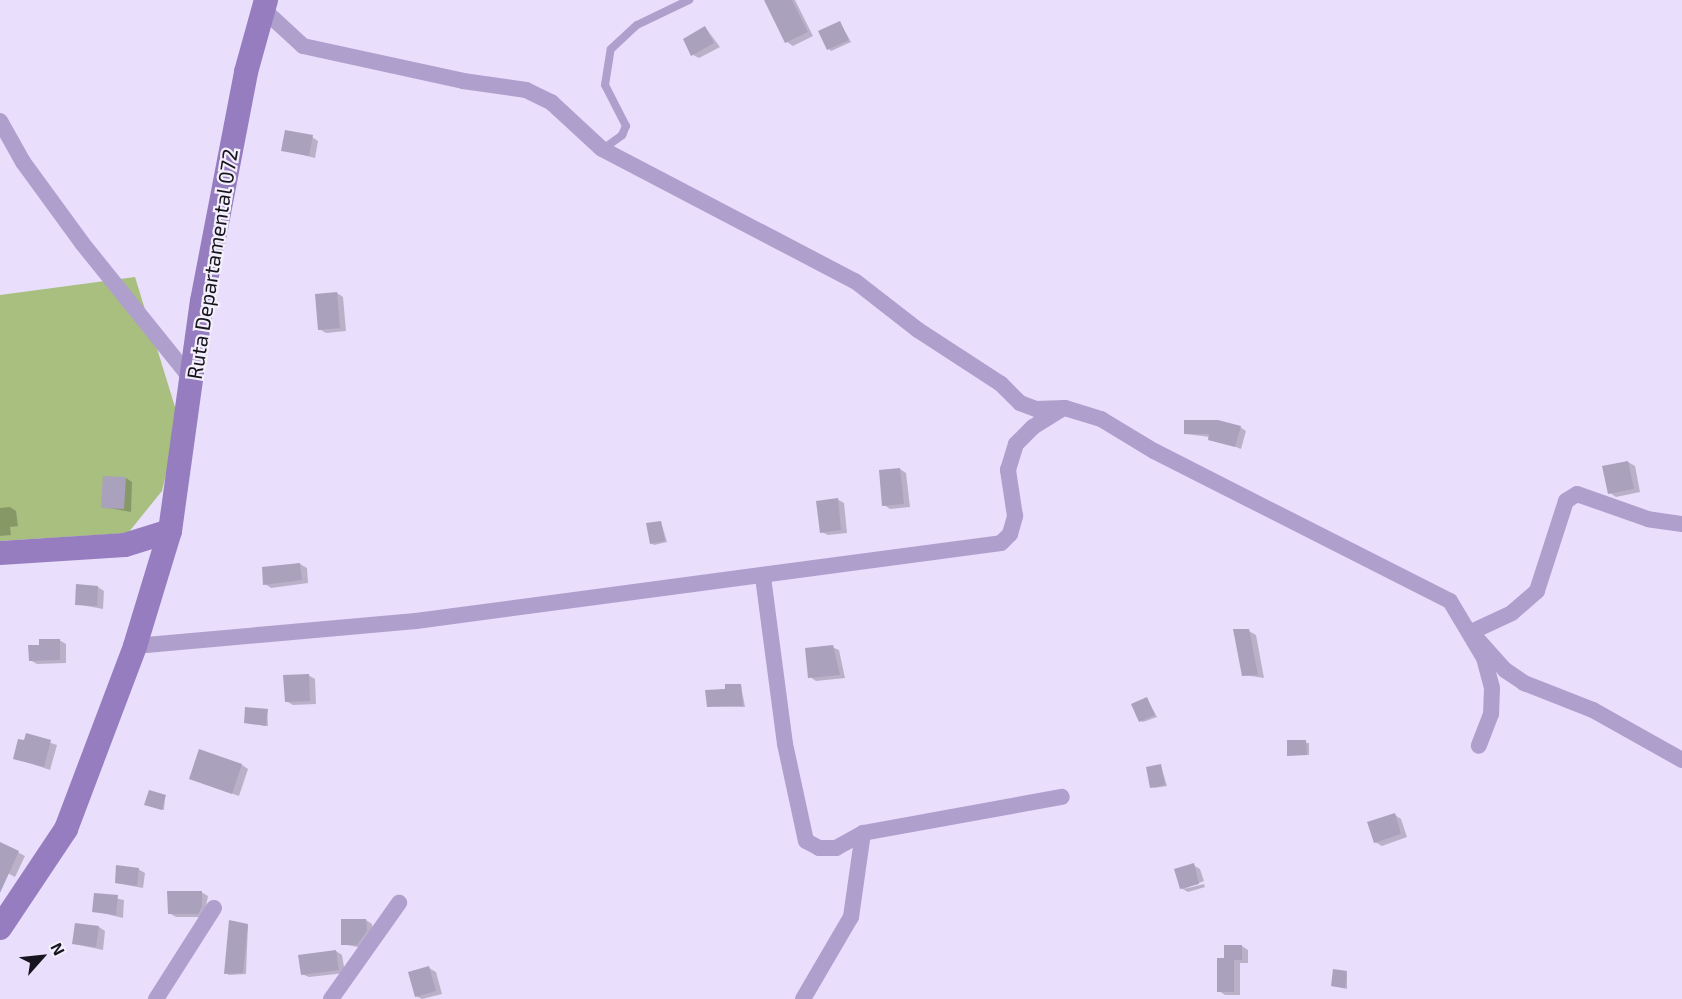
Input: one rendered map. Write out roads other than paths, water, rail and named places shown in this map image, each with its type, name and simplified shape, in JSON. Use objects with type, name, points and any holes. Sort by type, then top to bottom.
[{"type":"main road","name":"Ruta Departamental 072","points":[[0,928],[66,830],[135,646],[170,531],[193,381],[202,301],[243,84],[265,5]]},
{"type":"main road","points":[[0,553],[125,545],[170,531]]},
{"type":"street","points":[[265,5],[303,46],[463,81],[526,90],[551,102],[602,149],[855,281],[918,330],[1001,384],[1020,403],[1036,409],[1065,408],[1101,419],[1154,451],[1450,601],[1484,658],[1492,688],[1491,714],[1479,746]]},
{"type":"street","points":[[0,121],[23,162],[75,234],[193,381]]},
{"type":"street","points":[[135,646],[416,621],[763,577],[1000,543],[1010,534],[1015,516],[1008,470],[1016,444],[1033,427],[1065,408]]},
{"type":"street","points":[[1470,632],[1512,613],[1537,591],[1566,501],[1577,494],[1648,519],[1682,524]]},
{"type":"street","points":[[763,577],[785,744],[806,841],[819,848],[836,848],[863,834],[1062,797]]},
{"type":"street","points":[[1470,632],[1505,670],[1524,683],[1593,710],[1682,760]]},
{"type":"street","points":[[803,999],[851,917],[863,834]]},
{"type":"street","points":[[331,999],[399,903]]},
{"type":"street","points":[[156,999],[214,908]]},
{"type":"lane","points":[[602,149],[622,135],[626,126],[604,85],[611,49],[637,25],[689,0]]}]
